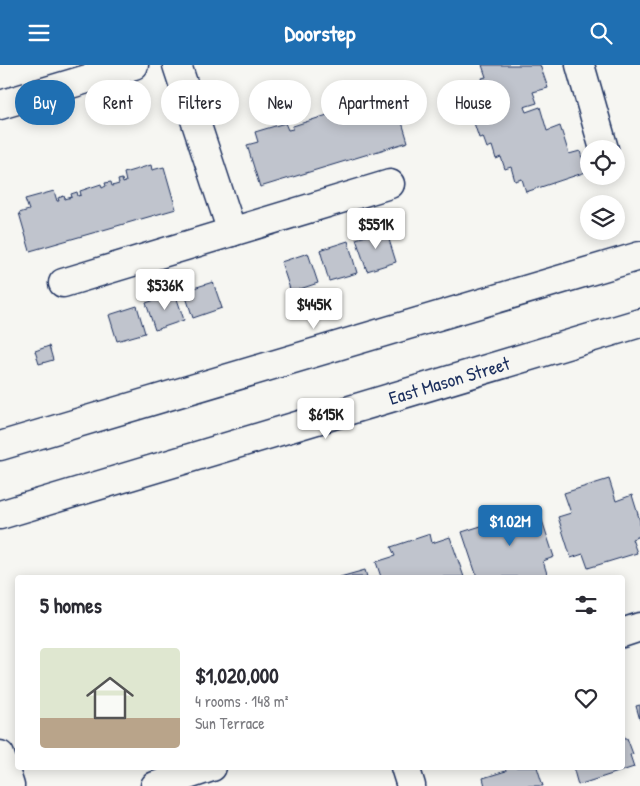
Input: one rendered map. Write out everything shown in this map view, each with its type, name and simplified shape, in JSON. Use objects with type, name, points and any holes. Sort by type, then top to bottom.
[{"type":"main road","points":[[0,105],[134,65]]},
{"type":"main road","points":[[177,65],[232,232]]},
{"type":"main road","points":[[580,65],[601,140]]},
{"type":"main road","points":[[63,283],[390,184]]},
{"type":"main road","points":[[0,446],[640,255]]},
{"type":"main road","name":"East Mason Street","points":[[0,515],[640,323]]},
{"type":"main road","points":[[625,632],[640,627]]},
{"type":"main road","points":[[0,755],[10,786]]},
{"type":"main road","points":[[155,786],[203,770]]},
{"type":"main road","points":[[406,770],[411,786]]},
{"type":"building","points":[[482,65],[540,65],[548,88],[533,92],[537,103],[524,107],[526,112],[540,107],[547,131],[560,126],[569,154],[580,151],[580,174],[526,192],[522,179],[515,181],[511,167],[505,169],[501,157],[496,159],[492,146],[487,148],[483,137],[479,138],[475,125],[510,125],[510,80],[483,80],[482,78],[486,77]]},
{"type":"building","points":[[321,117],[321,125],[403,125],[408,142],[260,187],[247,145],[258,142],[255,132],[278,125],[286,125],[288,130],[293,129],[293,126],[296,125],[311,125],[311,120]]},
{"type":"building","points":[[151,165],[152,170],[164,167],[176,209],[30,251],[19,213],[29,210],[25,199],[54,191],[57,201],[59,201],[58,198],[64,196],[65,199],[72,197],[71,194],[77,192],[78,196],[81,195],[80,191],[101,184],[102,188],[106,186],[105,183],[111,182],[112,186],[119,184],[118,180],[122,179],[123,183],[126,182],[124,173]]},
{"type":"building","points":[[386,230],[396,262],[367,271],[356,239]]},
{"type":"building","points":[[348,241],[357,273],[329,281],[320,250]]},
{"type":"building","points":[[308,253],[318,283],[291,292],[281,262]]},
{"type":"building","points":[[213,282],[222,308],[193,318],[184,291]]},
{"type":"building","points":[[175,293],[184,320],[155,330],[146,303]]},
{"type":"building","points":[[137,306],[145,333],[117,341],[109,315]]},
{"type":"building","points":[[49,346],[53,360],[39,364],[35,351]]},
{"type":"building","points":[[609,479],[616,501],[632,495],[640,521],[640,536],[632,539],[637,553],[588,568],[583,554],[571,558],[558,517],[571,513],[564,493]]},
{"type":"building","points":[[538,508],[554,557],[543,561],[547,575],[476,575],[462,532]]},
{"type":"building","points":[[430,534],[432,543],[450,537],[463,575],[380,575],[376,562],[395,556],[391,547]]},
{"type":"building","points":[[365,570],[366,575],[347,575]]},
{"type":"building","points":[[640,705],[640,720],[636,706]]},
{"type":"building","points":[[625,738],[627,738],[633,754],[630,755],[634,767],[625,770]]},
{"type":"building","points":[[538,770],[543,786],[485,786],[483,778],[506,771]]},
{"type":"building","points":[[574,770],[625,770],[578,785]]}]
